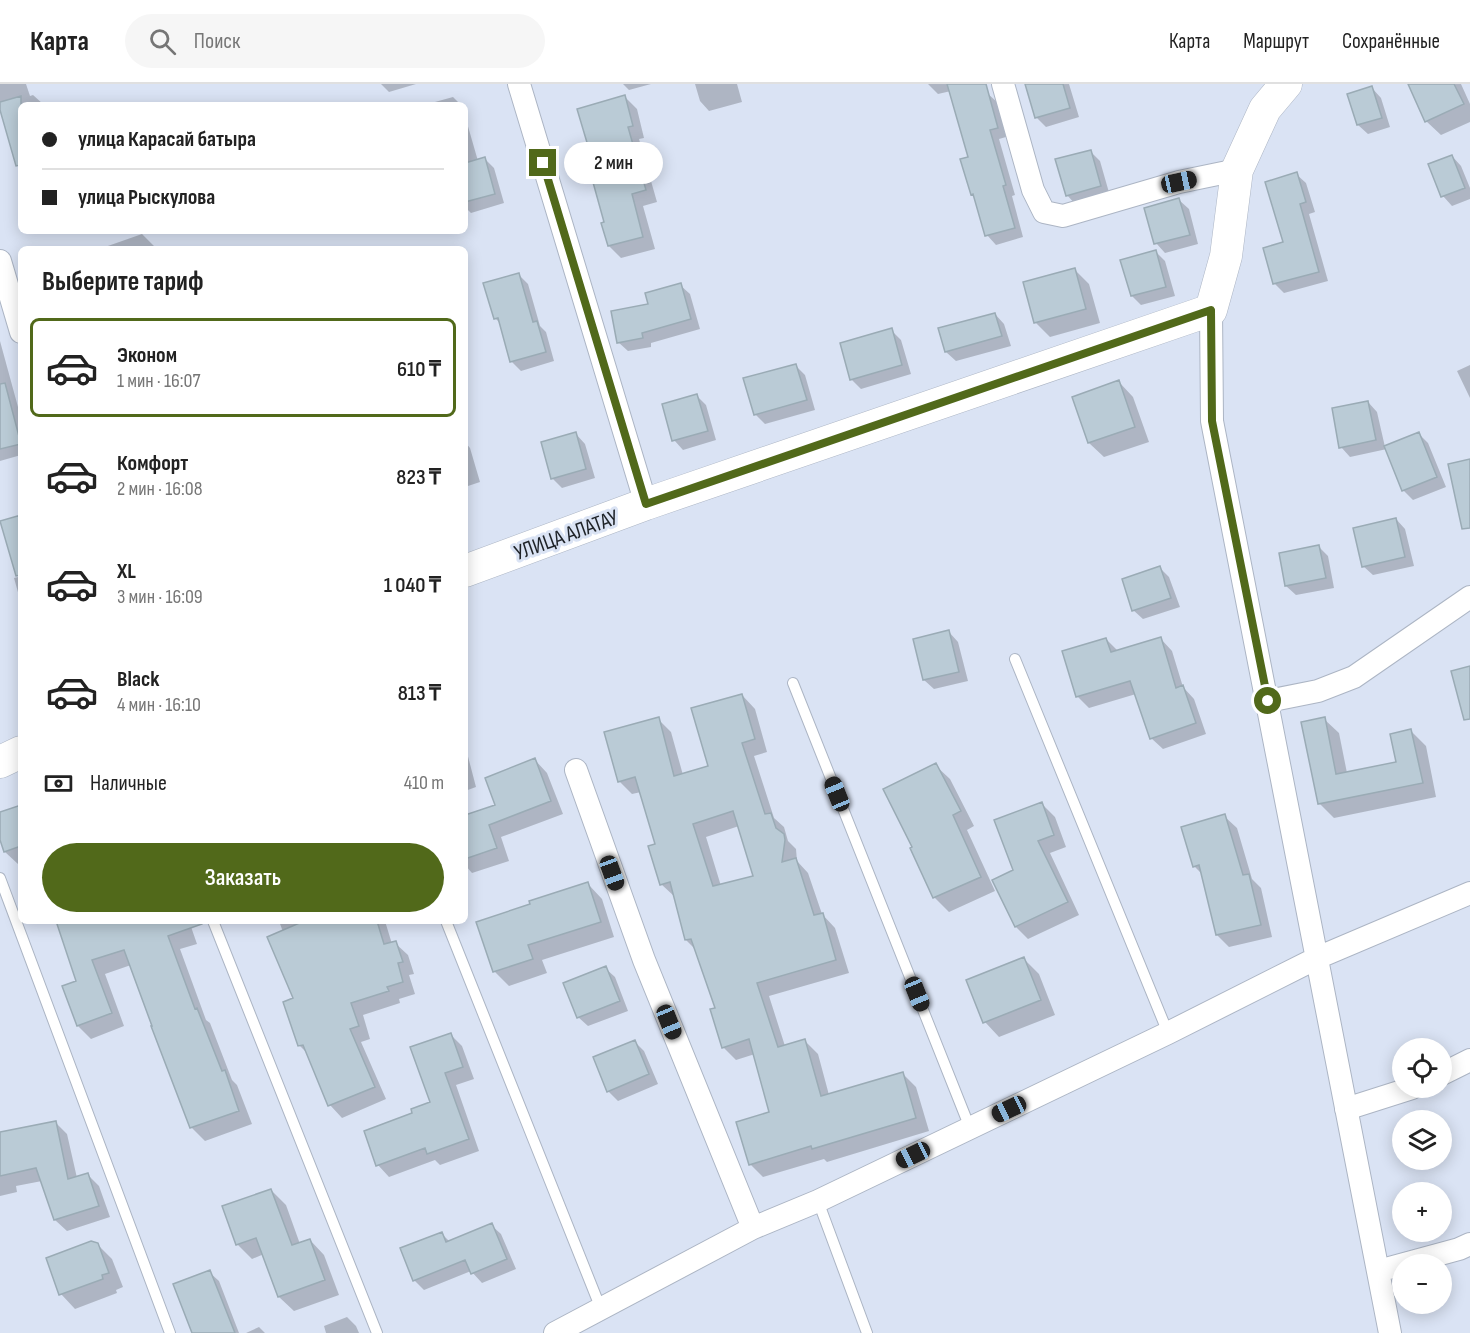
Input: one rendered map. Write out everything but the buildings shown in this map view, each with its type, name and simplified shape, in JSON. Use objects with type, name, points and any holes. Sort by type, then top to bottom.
[{"type":"street","points":[[519,84],[646,504]]},
{"type":"street","points":[[1003,84],[1033,190],[1044,212],[1063,216],[1179,182],[1236,170]]},
{"type":"street","points":[[1286,84],[1264,109],[1236,170],[1227,256],[1211,310],[1212,421],[1389,1333]]},
{"type":"street","points":[[0,261],[18,322]]},
{"type":"street","name":"УЛИЦА АЛАТАУ","points":[[468,570],[646,504],[1211,310]]},
{"type":"street","points":[[1268,701],[1318,691],[1354,677],[1470,597]]},
{"type":"street","points":[[0,762],[18,753]]},
{"type":"street","points":[[576,770],[644,960],[753,1228]]},
{"type":"street","points":[[555,1333],[753,1228],[818,1201],[1168,1033],[1317,958],[1470,892]]},
{"type":"street","points":[[1452,1069],[1470,1060]]},
{"type":"street","points":[[1346,1109],[1392,1094]]},
{"type":"street","points":[[1378,1271],[1470,1244]]},
{"type":"lane","points":[[1015,659],[1168,1033]]},
{"type":"lane","points":[[793,683],[970,1128]]},
{"type":"lane","points":[[0,878],[170,1333]]},
{"type":"lane","points":[[214,924],[377,1333]]},
{"type":"lane","points":[[447,924],[601,1309]]},
{"type":"lane","points":[[818,1201],[867,1333]]},
{"type":"route","points":[[543,163],[646,504],[1211,310],[1212,421],[1268,701]]}]
